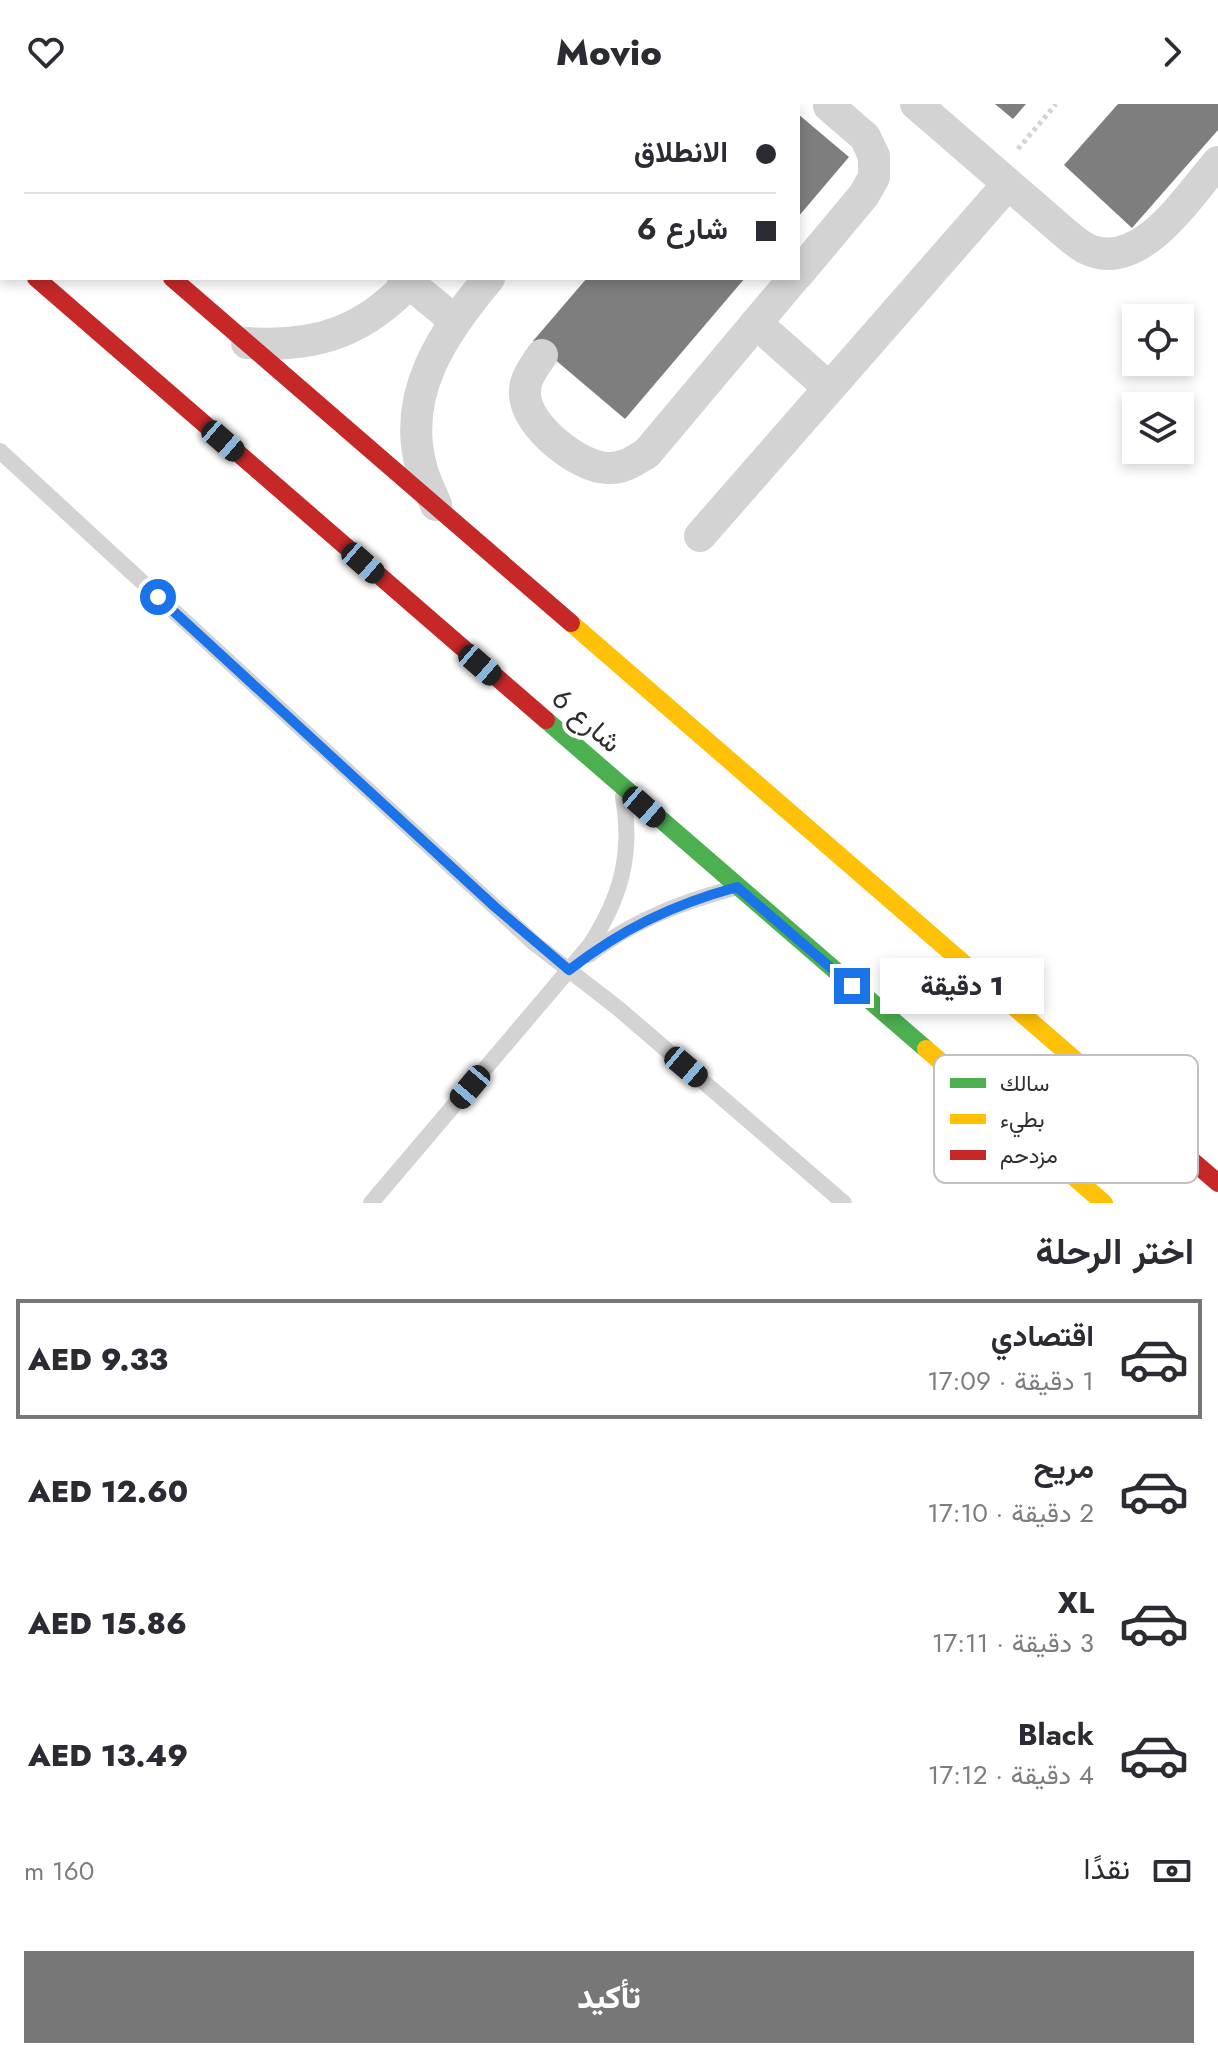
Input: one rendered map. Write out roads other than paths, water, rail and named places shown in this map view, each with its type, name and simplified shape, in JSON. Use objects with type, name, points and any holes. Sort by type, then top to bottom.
[{"type":"main road","name":"شارع 6","points":[[38,280],[934,1057]]},
{"type":"main road","points":[[174,280],[1070,1055]]},
{"type":"main road","points":[[1198,1166],[1218,1183]]},
{"type":"main road","name":"شارع 6","points":[[1081,1183],[1104,1203]]},
{"type":"street","points":[[916,104],[1087,249],[1114,254],[1140,246],[1161,228],[1218,162]]},
{"type":"street","points":[[800,271],[864,195],[874,177],[874,156],[865,137],[829,106]]},
{"type":"street","points":[[700,536],[1003,179]]},
{"type":"street","points":[[247,343],[283,345],[330,336],[352,327],[382,308],[408,280],[454,320]]},
{"type":"street","points":[[436,505],[422,470],[416,432],[420,394],[432,358],[454,320],[487,280]]},
{"type":"street","points":[[542,355],[529,375],[525,393],[528,411],[539,426],[589,465],[610,469],[630,464],[647,453],[793,280]]},
{"type":"street","points":[[756,323],[828,387]]},
{"type":"lane","points":[[0,451],[487,900],[844,1203]]},
{"type":"lane","points":[[371,1203],[590,945],[608,916],[620,885],[626,853],[627,831],[621,787]]},
{"type":"lane","points":[[569,970],[631,927],[700,897],[737,887]]}]
